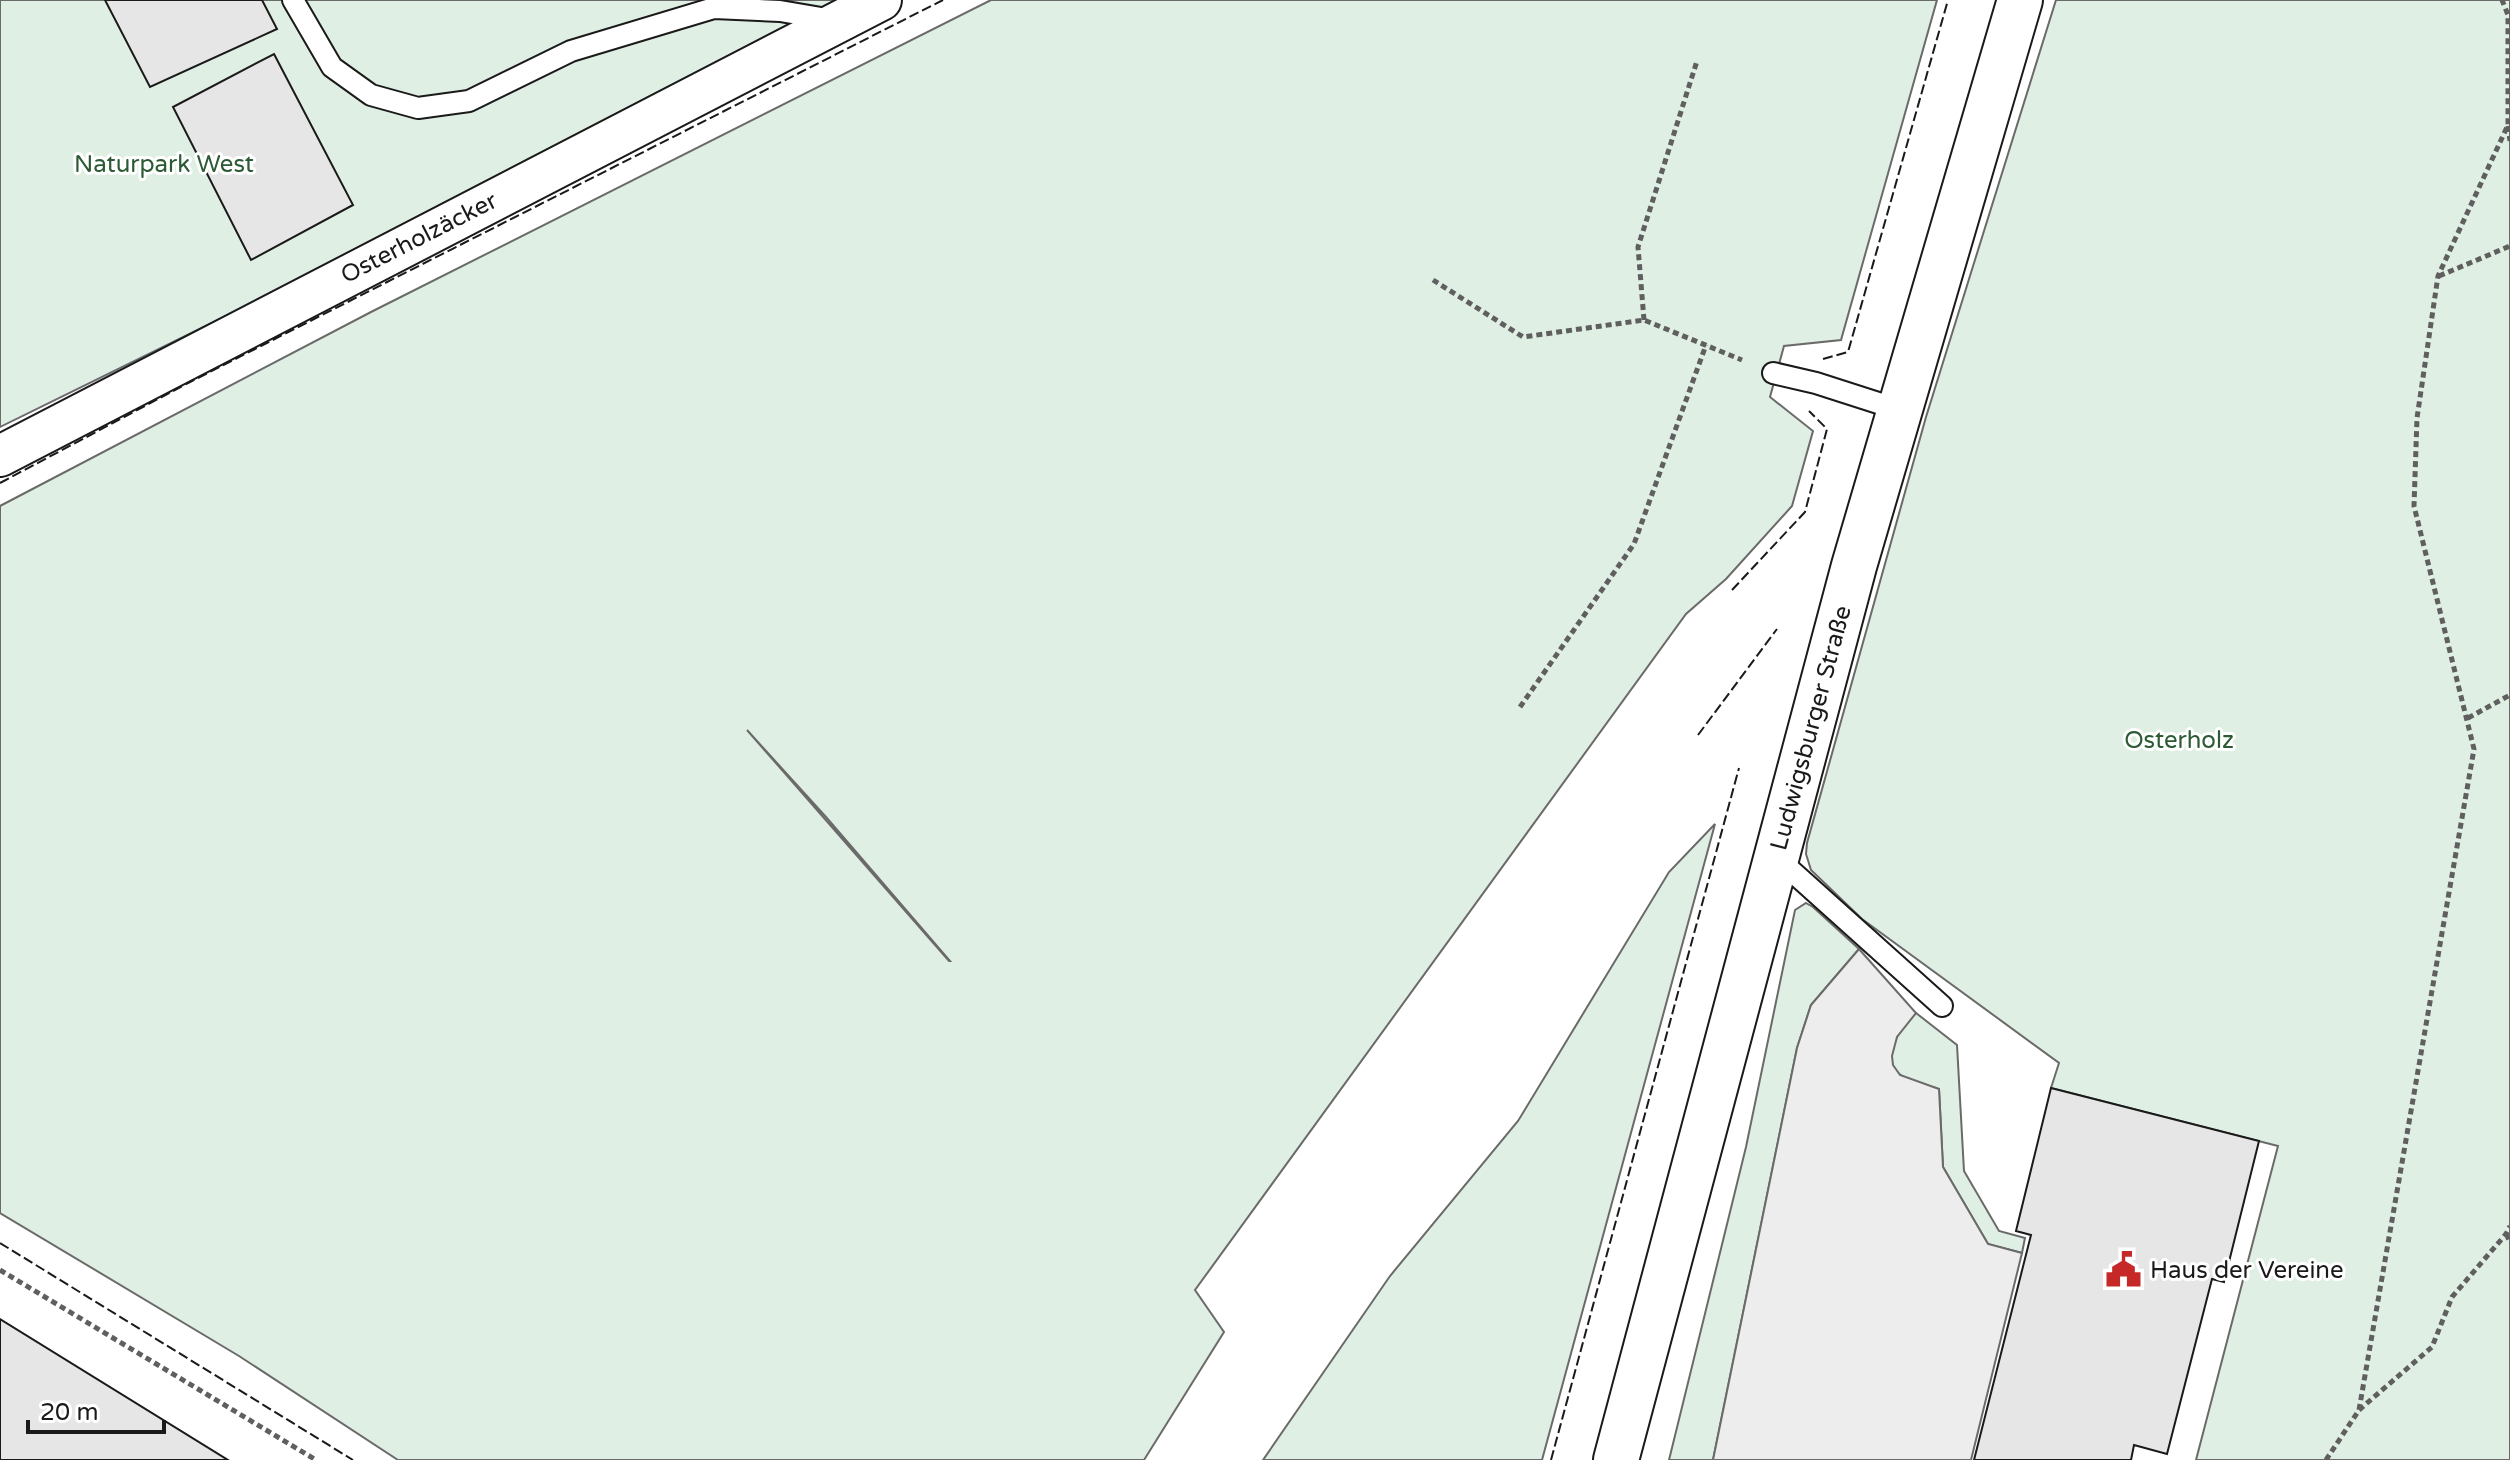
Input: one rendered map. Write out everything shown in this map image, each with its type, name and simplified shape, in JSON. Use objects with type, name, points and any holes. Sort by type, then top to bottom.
[{"type":"street","name":"Osterholzäcker","points":[[0,456],[839,10],[881,0]]},
{"type":"street","name":"Ludwigsburger Straße","points":[[1616,1460],[1854,566],[2020,0]]},
{"type":"lane","points":[[293,0],[332,67],[371,95],[418,108],[469,101],[571,51],[714,8],[839,10]]},
{"type":"lane","points":[[1773,373],[1816,383],[1900,410]]},
{"type":"lane","points":[[1777,858],[1942,1006]]},
{"type":"path","points":[[2502,0],[2508,15],[2510,141]]},
{"type":"path","points":[[1644,320],[1638,247],[1697,61]]},
{"type":"path","points":[[2359,1410],[2474,749],[2414,506],[2417,418],[2438,276],[2508,125]]},
{"type":"path","points":[[2438,276],[2510,246]]},
{"type":"path","points":[[1433,280],[1523,337],[1644,320],[1773,373]]},
{"type":"path","points":[[1520,707],[1634,544],[1706,345]]},
{"type":"path","points":[[2468,718],[2510,695]]},
{"type":"path","points":[[2326,1460],[2359,1410],[2432,1347],[2452,1297],[2510,1226]]},
{"type":"path","points":[[2506,1234],[2510,1242]]},
{"type":"path","points":[[0,1270],[316,1460]]},
{"type":"green space","name":"Naturpark West","points":[[0,0],[836,0],[224,317],[0,427]]},
{"type":"green space","points":[[991,0],[1937,0],[1841,340],[1784,346],[1770,397],[1813,431],[1792,506],[1726,579],[1686,614],[1195,1290],[1224,1332],[1144,1460],[398,1460],[239,1356],[0,1213],[0,506],[371,312]],"holes":[[[747,730],[826,817],[950,961]]]},
{"type":"green space","name":"Osterholz","points":[[2056,0],[2510,0],[2510,1460],[2196,1460],[2278,1146],[2051,1088],[2059,1063],[1862,919],[1811,870],[1806,854],[1926,417]]},
{"type":"green space","points":[[1715,824],[1542,1460],[1263,1460],[1390,1276],[1518,1121],[1669,872]]},
{"type":"green space","points":[[1806,903],[1859,949],[1811,1005],[1797,1048],[1713,1460],[1669,1460],[1746,1147],[1795,910]]},
{"type":"green space","points":[[1916,1013],[1957,1045],[1964,1171],[1999,1231],[2025,1238],[2022,1253],[1988,1244],[1943,1167],[1939,1089],[1907,1079],[1893,1066],[1891,1058],[1895,1041]]},
{"type":"shaded area","points":[[1859,949],[1916,1013],[1897,1037],[1893,1065],[1900,1075],[1939,1089],[1943,1167],[1988,1244],[2022,1253],[1971,1460],[1713,1460],[1797,1048],[1811,1005]]},
{"type":"building","points":[[105,0],[262,0],[277,29],[150,87]]},
{"type":"building","points":[[274,54],[353,205],[251,260],[173,107]]},
{"type":"building","name":"Haus der Vereine","points":[[2051,1088],[2259,1141],[2224,1282],[2212,1279],[2167,1454],[2134,1445],[2131,1460],[1974,1460],[2031,1235],[2016,1231]]},
{"type":"building","points":[[0,1319],[228,1460],[0,1460]]},
{"type":"fence","points":[[0,483],[190,382],[943,0]]},
{"type":"fence","points":[[1823,359],[1848,352],[1948,0]]},
{"type":"fence","points":[[1732,590],[1805,512],[1827,429],[1809,411]]},
{"type":"fence","points":[[1698,735],[1777,629]]},
{"type":"fence","points":[[1551,1460],[1739,768]]},
{"type":"fence","points":[[0,1243],[353,1460]]},
{"type":"place","name":"Haus der Vereine","points":[[2124,1270]]}]
